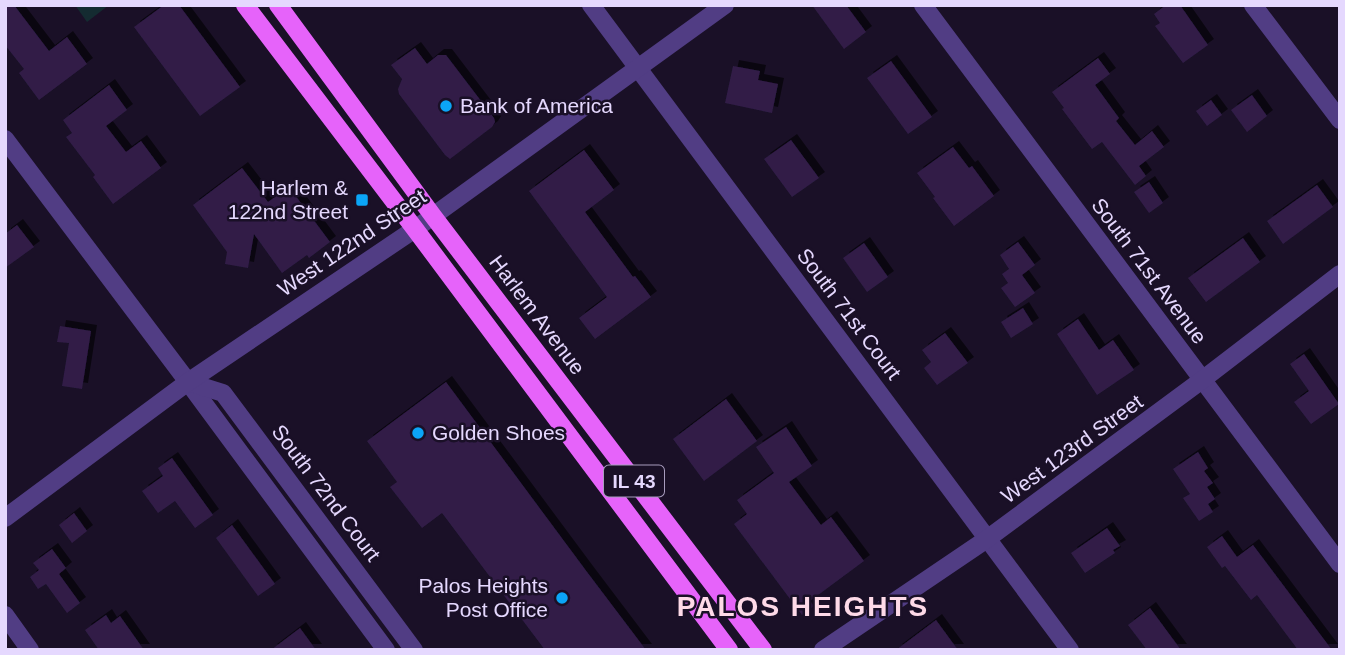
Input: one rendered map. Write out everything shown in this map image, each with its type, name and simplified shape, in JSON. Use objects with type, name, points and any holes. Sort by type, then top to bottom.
[{"type":"main road","name":"IL 43","points":[[244,5],[729,650]]},
{"type":"main road","name":"Harlem Avenue","points":[[278,5],[433,216],[763,650]]},
{"type":"street","name":"South 71st Court","points":[[591,5],[1070,650]]},
{"type":"street","name":"West 122nd Street","points":[[5,518],[188,382],[415,229],[724,5]]},
{"type":"street","name":"South 71st Avenue","points":[[923,5],[1340,564]]},
{"type":"street","points":[[1253,5],[1340,120]]},
{"type":"street","points":[[5,139],[386,650]]},
{"type":"street","name":"West 123rd Street","points":[[823,650],[988,539],[1340,274]]},
{"type":"street","name":"South 72nd Court","points":[[188,382],[223,393],[414,650]]},
{"type":"street","points":[[5,615],[30,650]]},
{"type":"green space","points":[[75,5],[109,5],[87,22]]},
{"type":"building","points":[[5,5],[14,5],[49,51],[67,37],[87,64],[39,100],[19,73],[24,69],[5,45]]},
{"type":"building","points":[[164,5],[179,5],[240,87],[200,116],[134,27]]},
{"type":"building","points":[[812,5],[846,5],[866,32],[844,49]]},
{"type":"building","points":[[1166,5],[1180,5],[1208,45],[1183,63],[1155,26],[1160,23],[1154,14]]},
{"type":"building","name":"Bank of America","points":[[415,48],[427,64],[438,55],[446,55],[494,118],[492,127],[450,159],[399,94],[402,79],[391,65]]},
{"type":"building","points":[[1098,58],[1110,74],[1095,85],[1119,118],[1116,121],[1135,145],[1152,131],[1164,147],[1139,166],[1146,176],[1135,185],[1102,142],[1092,149],[1052,92]]},
{"type":"building","points":[[891,61],[932,117],[908,134],[867,78]]},
{"type":"building","points":[[733,66],[760,71],[758,80],[778,84],[772,113],[725,103]]},
{"type":"building","points":[[109,85],[127,110],[106,126],[126,152],[141,141],[161,168],[113,204],[66,137],[72,133],[63,120]]},
{"type":"building","points":[[1252,95],[1267,116],[1247,132],[1231,110]]},
{"type":"building","points":[[1211,100],[1222,115],[1207,126],[1196,111]]},
{"type":"building","points":[[791,140],[819,178],[792,197],[764,159]]},
{"type":"building","points":[[953,147],[969,168],[972,166],[994,196],[954,226],[917,173]]},
{"type":"building","points":[[584,150],[614,190],[585,212],[651,297],[595,339],[579,318],[607,297],[529,191]]},
{"type":"building","points":[[242,168],[268,202],[289,187],[330,242],[282,273],[254,234],[248,268],[225,264],[227,252],[193,205]]},
{"type":"building","points":[[1149,182],[1163,203],[1149,213],[1134,192]]},
{"type":"building","points":[[1317,185],[1333,207],[1283,244],[1267,221]]},
{"type":"building","points":[[17,225],[34,247],[5,268],[5,234]]},
{"type":"building","points":[[1243,238],[1260,262],[1206,302],[1188,278]]},
{"type":"building","points":[[1018,242],[1035,265],[1022,275],[1035,293],[1015,307],[1001,288],[1008,283],[1002,274],[1009,269],[1000,255]]},
{"type":"building","points":[[864,243],[888,277],[867,292],[843,258]]},
{"type":"building","points":[[1023,308],[1033,324],[1011,338],[1001,322]]},
{"type":"building","points":[[1078,319],[1099,350],[1113,340],[1134,370],[1097,395],[1057,334]]},
{"type":"building","points":[[60,326],[91,331],[82,389],[62,386],[69,343],[57,342]]},
{"type":"building","points":[[945,333],[968,363],[937,385],[924,368],[931,362],[922,350]]},
{"type":"building","points":[[1304,354],[1339,404],[1311,424],[1294,402],[1309,391],[1290,364]]},
{"type":"building","points":[[446,382],[646,650],[545,650],[442,513],[422,528],[390,487],[397,482],[367,441]]},
{"type":"building","points":[[726,399],[757,441],[704,481],[673,439]]},
{"type":"building","points":[[786,427],[812,466],[789,482],[821,525],[831,517],[864,561],[810,601],[814,606],[802,615],[734,524],[747,514],[737,500],[774,473],[756,447]]},
{"type":"building","points":[[1198,452],[1208,468],[1204,471],[1213,483],[1207,487],[1215,499],[1208,504],[1213,512],[1199,521],[1183,498],[1190,494],[1173,469]]},
{"type":"building","points":[[172,458],[213,515],[195,528],[175,501],[158,513],[142,491],[163,476],[158,468]]},
{"type":"building","points":[[74,513],[87,531],[72,543],[59,525]]},
{"type":"building","points":[[232,525],[275,584],[258,596],[216,538]]},
{"type":"building","points":[[1107,528],[1120,546],[1113,550],[1115,553],[1085,573],[1071,553]]},
{"type":"building","points":[[1222,536],[1237,557],[1253,545],[1332,650],[1298,650],[1257,595],[1251,600],[1207,547]]},
{"type":"building","points":[[52,549],[66,568],[59,574],[80,603],[67,613],[46,584],[38,589],[30,577],[39,570],[33,563]]},
{"type":"building","points":[[1150,608],[1181,650],[1147,650],[1128,625]]},
{"type":"building","points":[[106,615],[111,623],[120,616],[144,650],[99,650],[85,630]]},
{"type":"building","points":[[936,620],[958,650],[896,650]]},
{"type":"building","points":[[300,628],[316,650],[271,650]]},
{"type":"place","name":"Bank of America","points":[[446,106]]},
{"type":"place","name":"Harlem & 122nd Street","points":[[362,200]]},
{"type":"place","name":"Golden Shoes","points":[[418,433]]},
{"type":"place","name":"Palos Heights Post Office","points":[[562,598]]},
{"type":"district","name":"PALOS HEIGHTS","points":[[803,606]]}]
